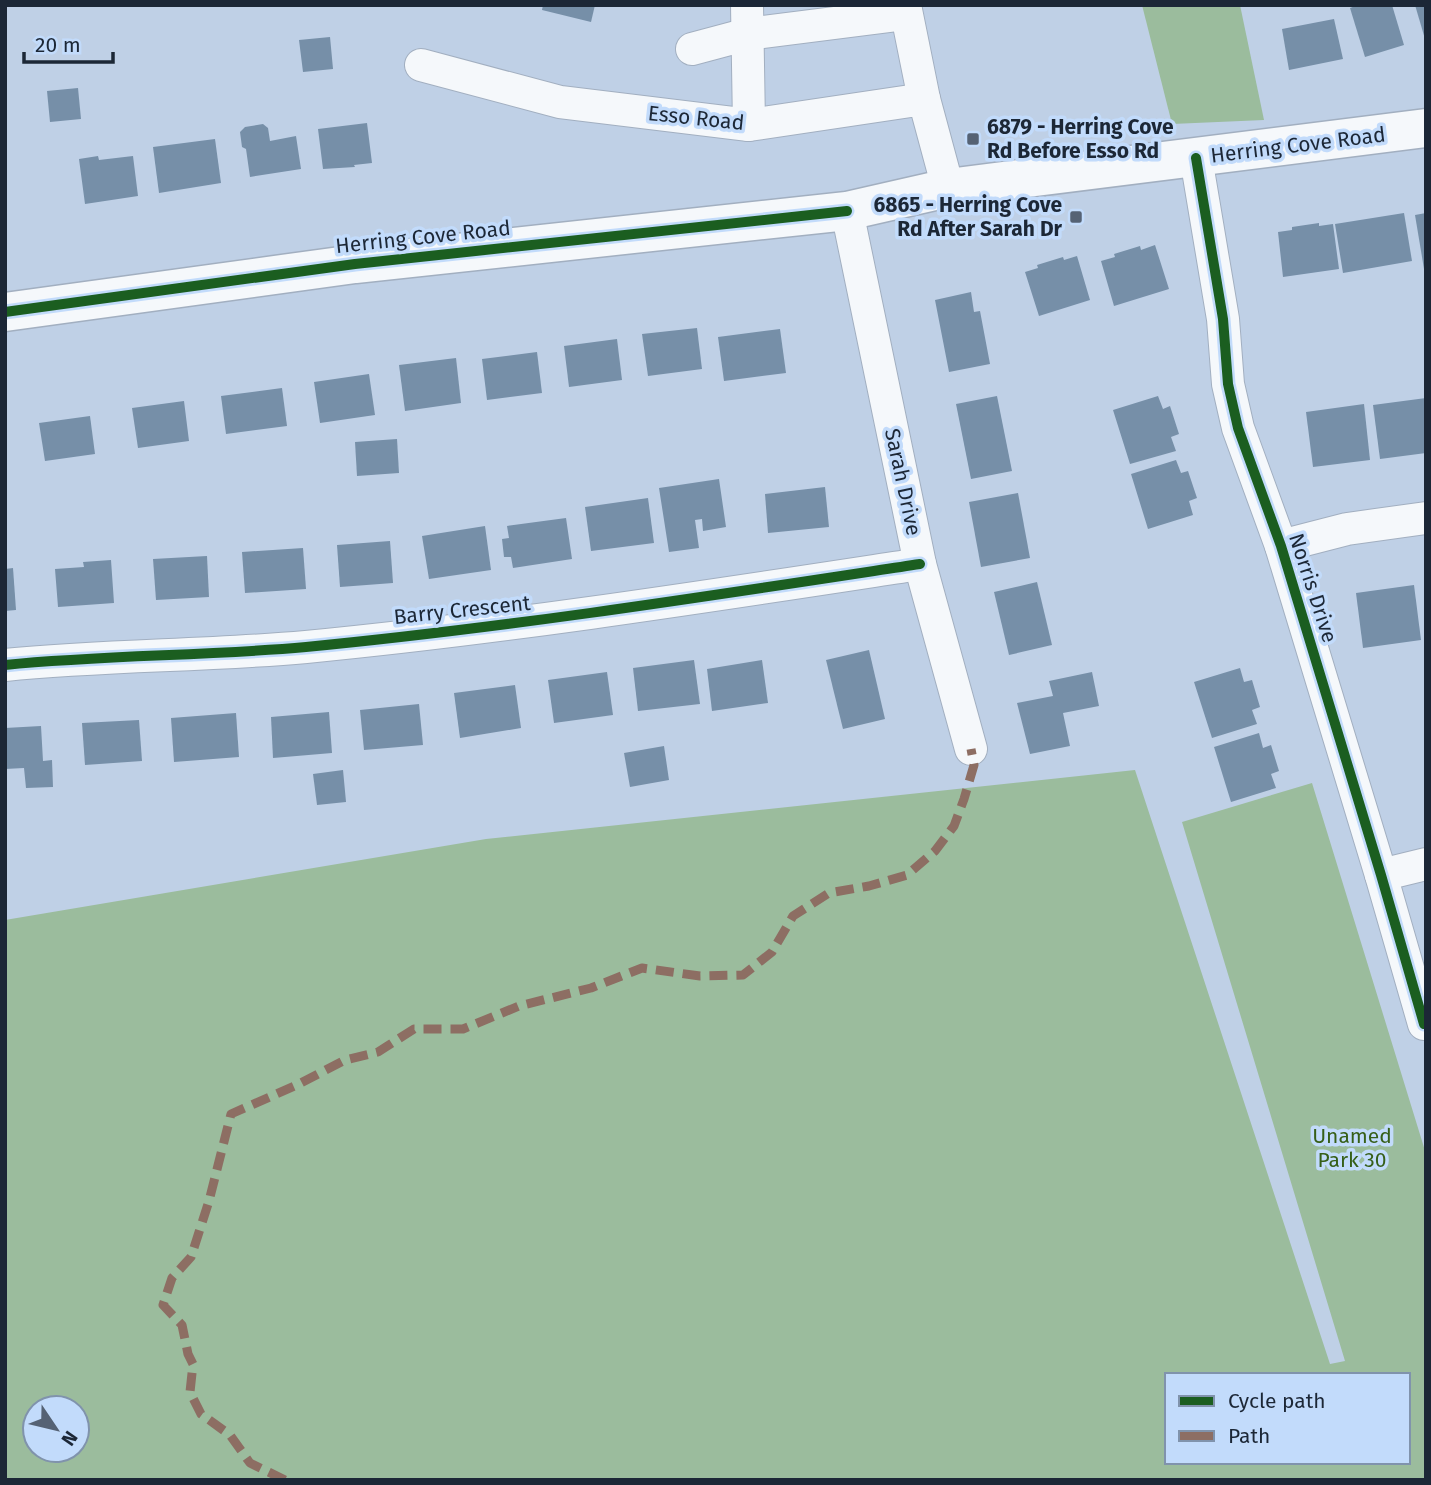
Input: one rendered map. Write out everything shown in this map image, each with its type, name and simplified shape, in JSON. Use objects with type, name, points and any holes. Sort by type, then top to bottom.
[{"type":"main road","name":"Herring Cove Road","points":[[5,312],[355,264],[847,211],[948,188],[1426,128]]},
{"type":"street","points":[[692,48],[747,20],[905,9],[924,99],[948,188]]},
{"type":"street","points":[[747,20],[749,125]]},
{"type":"street","name":"Esso Road","points":[[421,65],[559,102],[749,125],[924,99]]},
{"type":"street","name":"Norris Drive","points":[[1196,158],[1223,319],[1231,403],[1251,468],[1281,546],[1424,1024]]},
{"type":"street","name":"Sarah Drive","points":[[847,211],[920,564],[971,749]]},
{"type":"street","points":[[1281,546],[1347,529],[1426,518]]},
{"type":"street","name":"Barry Crescent","points":[[5,665],[49,660],[303,647],[522,624],[920,564]]},
{"type":"street","points":[[1381,875],[1426,864]]},
{"type":"green space","points":[[1142,5],[1240,5],[1264,120],[1172,124]]},
{"type":"green space","name":"Unamed Park 30","points":[[1135,770],[1330,1364],[1345,1361],[1182,822],[1312,783],[1426,1154],[1426,1480],[5,1480],[5,920],[486,839]]},
{"type":"building","points":[[543,5],[595,5],[591,22],[542,10]]},
{"type":"building","points":[[1358,5],[1392,5],[1404,45],[1365,57],[1350,8]]},
{"type":"building","points":[[1415,5],[1426,5],[1426,39],[1425,39]]},
{"type":"building","points":[[1334,19],[1343,59],[1289,70],[1282,29]]},
{"type":"building","points":[[330,37],[333,69],[303,72],[299,40]]},
{"type":"building","points":[[78,88],[81,119],[50,122],[47,91]]},
{"type":"building","points":[[367,123],[372,163],[323,169],[318,129]]},
{"type":"building","points":[[263,124],[268,128],[270,141],[296,136],[301,169],[250,177],[246,149],[242,147],[240,132],[245,127]]},
{"type":"building","points":[[215,139],[221,183],[159,193],[153,147]]},
{"type":"building","points":[[98,156],[99,160],[133,156],[138,196],[85,204],[79,159]]},
{"type":"building","points":[[1404,213],[1412,261],[1343,273],[1335,224]]},
{"type":"building","points":[[1426,213],[1426,269],[1424,269],[1415,215]]},
{"type":"building","points":[[1319,223],[1319,226],[1333,224],[1339,269],[1283,277],[1278,232]]},
{"type":"building","points":[[1155,245],[1169,289],[1114,306],[1101,261],[1140,246],[1141,250]]},
{"type":"building","points":[[1077,256],[1090,300],[1039,316],[1025,272],[1038,268],[1037,265],[1063,257],[1064,260]]},
{"type":"building","points":[[971,292],[974,312],[980,311],[990,364],[949,372],[935,300]]},
{"type":"building","points":[[697,328],[702,369],[648,376],[642,334]]},
{"type":"building","points":[[780,329],[786,373],[724,381],[718,337]]},
{"type":"building","points":[[617,339],[622,380],[569,387],[564,346]]},
{"type":"building","points":[[537,352],[542,393],[487,400],[482,359]]},
{"type":"building","points":[[456,358],[461,403],[405,411],[399,365]]},
{"type":"building","points":[[369,374],[375,415],[320,423],[314,382]]},
{"type":"building","points":[[282,388],[287,426],[226,434],[221,396]]},
{"type":"building","points":[[997,396],[1012,471],[971,479],[956,404]]},
{"type":"building","points":[[1158,396],[1163,409],[1170,406],[1179,434],[1171,437],[1176,451],[1130,464],[1113,410]]},
{"type":"building","points":[[1426,398],[1426,453],[1380,459],[1373,405]]},
{"type":"building","points":[[184,401],[189,441],[138,448],[132,408]]},
{"type":"building","points":[[1364,404],[1370,460],[1313,467],[1306,412]]},
{"type":"building","points":[[90,416],[95,454],[45,461],[39,423]]},
{"type":"building","points":[[397,439],[399,473],[357,476],[355,442]]},
{"type":"building","points":[[1176,460],[1181,473],[1188,471],[1197,498],[1189,501],[1193,515],[1148,529],[1131,474]]},
{"type":"building","points":[[719,479],[726,527],[703,531],[702,519],[695,520],[699,548],[669,552],[659,488]]},
{"type":"building","points":[[825,487],[829,527],[768,533],[765,494]]},
{"type":"building","points":[[1018,493],[1030,558],[981,567],[969,502]]},
{"type":"building","points":[[648,498],[654,543],[591,551],[585,507]]},
{"type":"building","points":[[566,518],[572,559],[513,568],[511,557],[504,557],[502,539],[509,538],[507,526]]},
{"type":"building","points":[[485,526],[491,570],[429,579],[422,536]]},
{"type":"building","points":[[390,541],[393,583],[340,587],[337,545]]},
{"type":"building","points":[[303,548],[306,589],[245,593],[242,552]]},
{"type":"building","points":[[207,556],[209,597],[156,600],[153,559]]},
{"type":"building","points":[[111,560],[114,603],[58,607],[55,569],[84,567],[83,562]]},
{"type":"building","points":[[13,568],[16,610],[5,611],[5,569]]},
{"type":"building","points":[[1037,582],[1052,645],[1009,655],[994,592]]},
{"type":"building","points":[[1414,585],[1421,640],[1363,648],[1356,593]]},
{"type":"building","points":[[869,650],[885,719],[843,729],[826,660]]},
{"type":"building","points":[[694,660],[700,704],[638,711],[633,668]]},
{"type":"building","points":[[762,660],[768,703],[712,711],[707,669]]},
{"type":"building","points":[[1240,668],[1244,682],[1252,680],[1260,707],[1252,710],[1257,724],[1212,738],[1194,682]]},
{"type":"building","points":[[607,672],[613,715],[554,723],[548,680]]},
{"type":"building","points":[[1092,672],[1099,706],[1063,713],[1070,746],[1030,754],[1017,703],[1053,696],[1049,681]]},
{"type":"building","points":[[515,685],[521,728],[460,738],[454,693]]},
{"type":"building","points":[[419,704],[423,745],[364,750],[360,710]]},
{"type":"building","points":[[329,712],[332,753],[273,758],[271,717]]},
{"type":"building","points":[[236,713],[239,757],[174,762],[171,718]]},
{"type":"building","points":[[139,720],[142,761],[85,765],[82,723]]},
{"type":"building","points":[[41,726],[43,761],[52,760],[53,787],[26,788],[24,768],[5,769],[5,728]]},
{"type":"building","points":[[1259,733],[1263,748],[1271,745],[1279,771],[1271,774],[1276,788],[1231,802],[1214,747]]},
{"type":"building","points":[[664,746],[669,780],[630,787],[624,753]]},
{"type":"building","points":[[343,770],[346,802],[317,805],[313,774]]},
{"type":"marked path","points":[[285,1480],[250,1463],[230,1435],[201,1414],[190,1392],[193,1364],[182,1325],[163,1305],[172,1278],[191,1257],[209,1201],[231,1114],[345,1060],[378,1052],[414,1029],[463,1029],[519,1006],[591,988],[642,968],[700,976],[743,975],[772,952],[793,916],[829,893],[869,886],[907,875],[935,851],[954,826],[964,799],[974,765],[971,749]]},
{"type":"cycle path","points":[[1196,158],[1223,319],[1228,384],[1238,428],[1281,546],[1424,1024]]},
{"type":"cycle path","points":[[5,312],[355,264],[847,211]]},
{"type":"cycle path","points":[[5,665],[268,650],[383,639],[614,610],[920,564]]},
{"type":"place","name":"6879 - Herring Cove Rd Before Esso Rd","points":[[973,139]]},
{"type":"place","name":"6865 - Herring Cove Rd After Sarah Dr","points":[[1076,217]]}]
